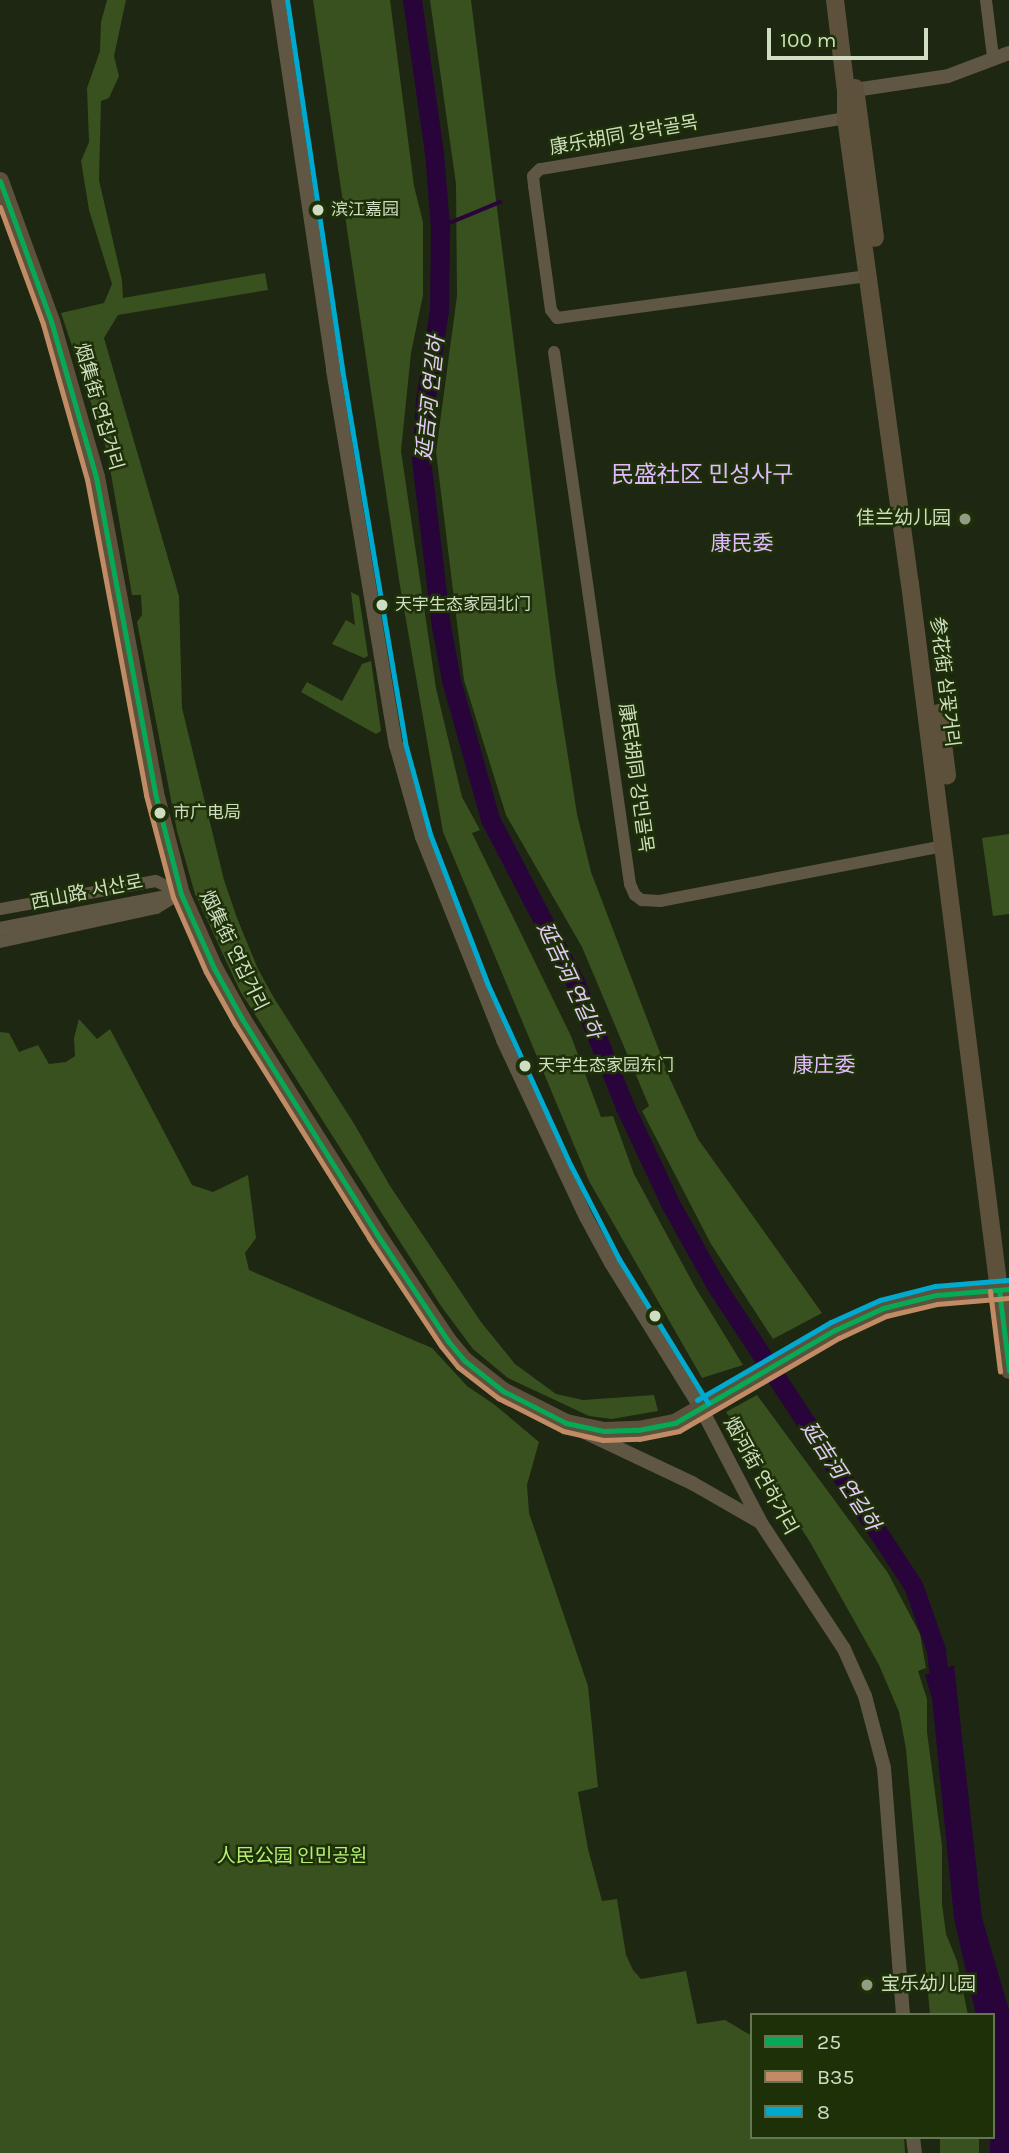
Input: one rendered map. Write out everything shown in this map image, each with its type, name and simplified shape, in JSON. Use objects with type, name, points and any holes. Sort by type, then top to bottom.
[{"type":"main road","name":"参花街 삼꽃거리","points":[[835,0],[851,90],[941,732],[1006,1285],[1009,1370]]},
{"type":"main road","name":"参花街 삼꽃거리","points":[[844,0],[851,90],[846,118],[943,846],[1006,1285]]},
{"type":"main road","name":"烟集街 연집거리","points":[[0,181],[51,321],[96,477],[155,793],[181,894],[214,968],[242,1019],[448,1341],[484,1378],[533,1409],[566,1423]]},
{"type":"main road","points":[[566,1423],[604,1431],[638,1430],[675,1423],[835,1331],[883,1308],[922,1297],[1006,1285]]},
{"type":"street","name":"烟河街 연하거리","points":[[278,0],[333,370],[396,745],[422,837],[480,988],[563,1170],[611,1263],[701,1408],[761,1523],[844,1649],[865,1696],[884,1768],[903,2013]]},
{"type":"street","points":[[986,0],[993,57]]},
{"type":"street","points":[[851,90],[948,76],[1009,53]]},
{"type":"street","name":"康乐胡同 강락골목","points":[[846,118],[540,169],[533,176],[547,282],[553,314],[562,318],[869,276]]},
{"type":"street","name":"康民胡同 강민골목","points":[[554,352],[628,870],[635,895],[642,900],[660,901],[943,846]]},
{"type":"street","points":[[0,909],[156,881],[181,894]]},
{"type":"street","points":[[0,942],[156,908],[181,894]]},
{"type":"street","name":"西山路 서산로","points":[[0,929],[181,894]]},
{"type":"street","name":"烟集街 연집거리","points":[[566,1423],[692,1483],[761,1523]]},
{"type":"green space","points":[[107,0],[126,0],[114,56],[119,76],[109,98],[101,101],[99,180],[122,280],[123,298],[265,273],[268,290],[118,315],[104,338],[179,596],[182,708],[224,880],[237,918],[258,969],[274,998],[353,1122],[390,1186],[481,1322],[515,1364],[556,1394],[583,1400],[654,1395],[658,1411],[612,1419],[589,1416],[508,1378],[473,1349],[441,1306],[240,991],[195,894],[177,831],[137,622],[142,615],[141,595],[132,595],[107,451],[61,313],[104,303],[112,284],[89,210],[81,161],[89,142],[87,88],[100,51],[101,22]]},
{"type":"green space","points":[[313,0],[390,0],[414,186],[423,222],[423,295],[411,353],[401,451],[436,688],[462,797],[480,830],[472,833],[571,1036],[601,1117],[613,1116],[634,1174],[695,1287],[743,1365],[702,1378],[589,1181],[443,832],[399,580]]},
{"type":"green space","points":[[430,0],[471,0],[556,680],[577,814],[591,872],[670,1079],[698,1139],[822,1313],[773,1339],[711,1244],[642,1111],[649,1106],[582,947],[506,815],[464,680],[436,452],[457,296],[456,184]]},
{"type":"green space","points":[[351,592],[359,596],[368,656],[364,658],[332,644],[346,620],[355,625]]},
{"type":"green space","points":[[371,661],[381,731],[376,734],[301,692],[307,682],[342,701],[362,664]]},
{"type":"green space","points":[[1009,834],[1009,914],[993,916],[982,838]]},
{"type":"green space","name":"人民公园 인민공원","points":[[79,1019],[97,1039],[110,1029],[192,1185],[213,1192],[248,1175],[256,1238],[245,1253],[249,1270],[432,1348],[467,1386],[495,1405],[539,1442],[527,1485],[529,1513],[588,1686],[598,1787],[578,1792],[588,1849],[602,1901],[617,1899],[626,1955],[633,1970],[641,1979],[686,1971],[697,2024],[725,2020],[750,2035],[750,2139],[904,2139],[905,2153],[0,2153],[0,1032],[9,1033],[19,1052],[38,1045],[49,1064],[66,1062],[75,1056],[74,1038]]},
{"type":"green space","points":[[757,1395],[888,1573],[920,1634],[926,1668],[918,1671],[927,1699],[927,1732],[942,1846],[942,1904],[946,1934],[957,1961],[968,2013],[930,2013],[906,1749],[899,1712],[879,1665],[810,1542],[726,1412]]},
{"type":"green space","points":[[940,2139],[979,2139],[979,2153],[940,2153]]},
{"type":"shaded area","points":[[954,1665],[982,1918],[1009,2010],[1009,2153],[990,2153],[990,2139],[995,2139],[995,2013],[976,2013],[954,1918],[932,1698],[925,1675]]},
{"type":"waterway","name":"延吉河 연길하","points":[[412,0],[434,152],[440,227],[439,310],[425,401],[421,459],[441,626],[451,680],[490,819],[575,982],[625,1107],[671,1205],[715,1284],[913,1585],[936,1650],[941,1696]]},
{"type":"waterway","points":[[440,227],[500,202]]},
{"type":"transit line","name":"8","points":[[287,0],[342,369],[405,743],[430,834],[488,985],[571,1166],[619,1259],[708,1403]]},
{"type":"transit line","name":"25","points":[[0,181],[51,321],[96,477],[155,793],[181,894],[214,968],[242,1019],[376,1233],[448,1341],[465,1361],[503,1391],[566,1423],[604,1431],[638,1430],[675,1423],[835,1330],[883,1308],[936,1295],[1009,1289]]},
{"type":"transit line","name":"B35","points":[[0,207],[43,324],[87,479],[146,795],[173,897],[206,972],[235,1024],[369,1238],[458,1367],[498,1398],[563,1431],[603,1440],[639,1439],[679,1431],[839,1338],[886,1316],[937,1304],[1009,1298]]},
{"type":"transit line","name":"8","points":[[697,1400],[831,1322],[880,1300],[935,1286],[1008,1280]]},
{"type":"transit line","name":"25","points":[[999,1290],[1009,1370]]},
{"type":"transit line","name":"B35","points":[[990,1291],[1000,1371]]},
{"type":"place","name":"滨江嘉园","points":[[318,210]]},
{"type":"place","name":"佳兰幼儿园","points":[[965,519]]},
{"type":"place","name":"天宇生态家园北门","points":[[382,605]]},
{"type":"place","name":"市广电局","points":[[160,813]]},
{"type":"place","name":"天宇生态家园东门","points":[[525,1066]]},
{"type":"place","name":"宝乐幼儿园","points":[[867,1985]]},
{"type":"district","name":"民盛社区 민성사구","points":[[702,475]]},
{"type":"district","name":"康民委","points":[[742,543]]},
{"type":"district","name":"康庄委","points":[[824,1065]]}]
